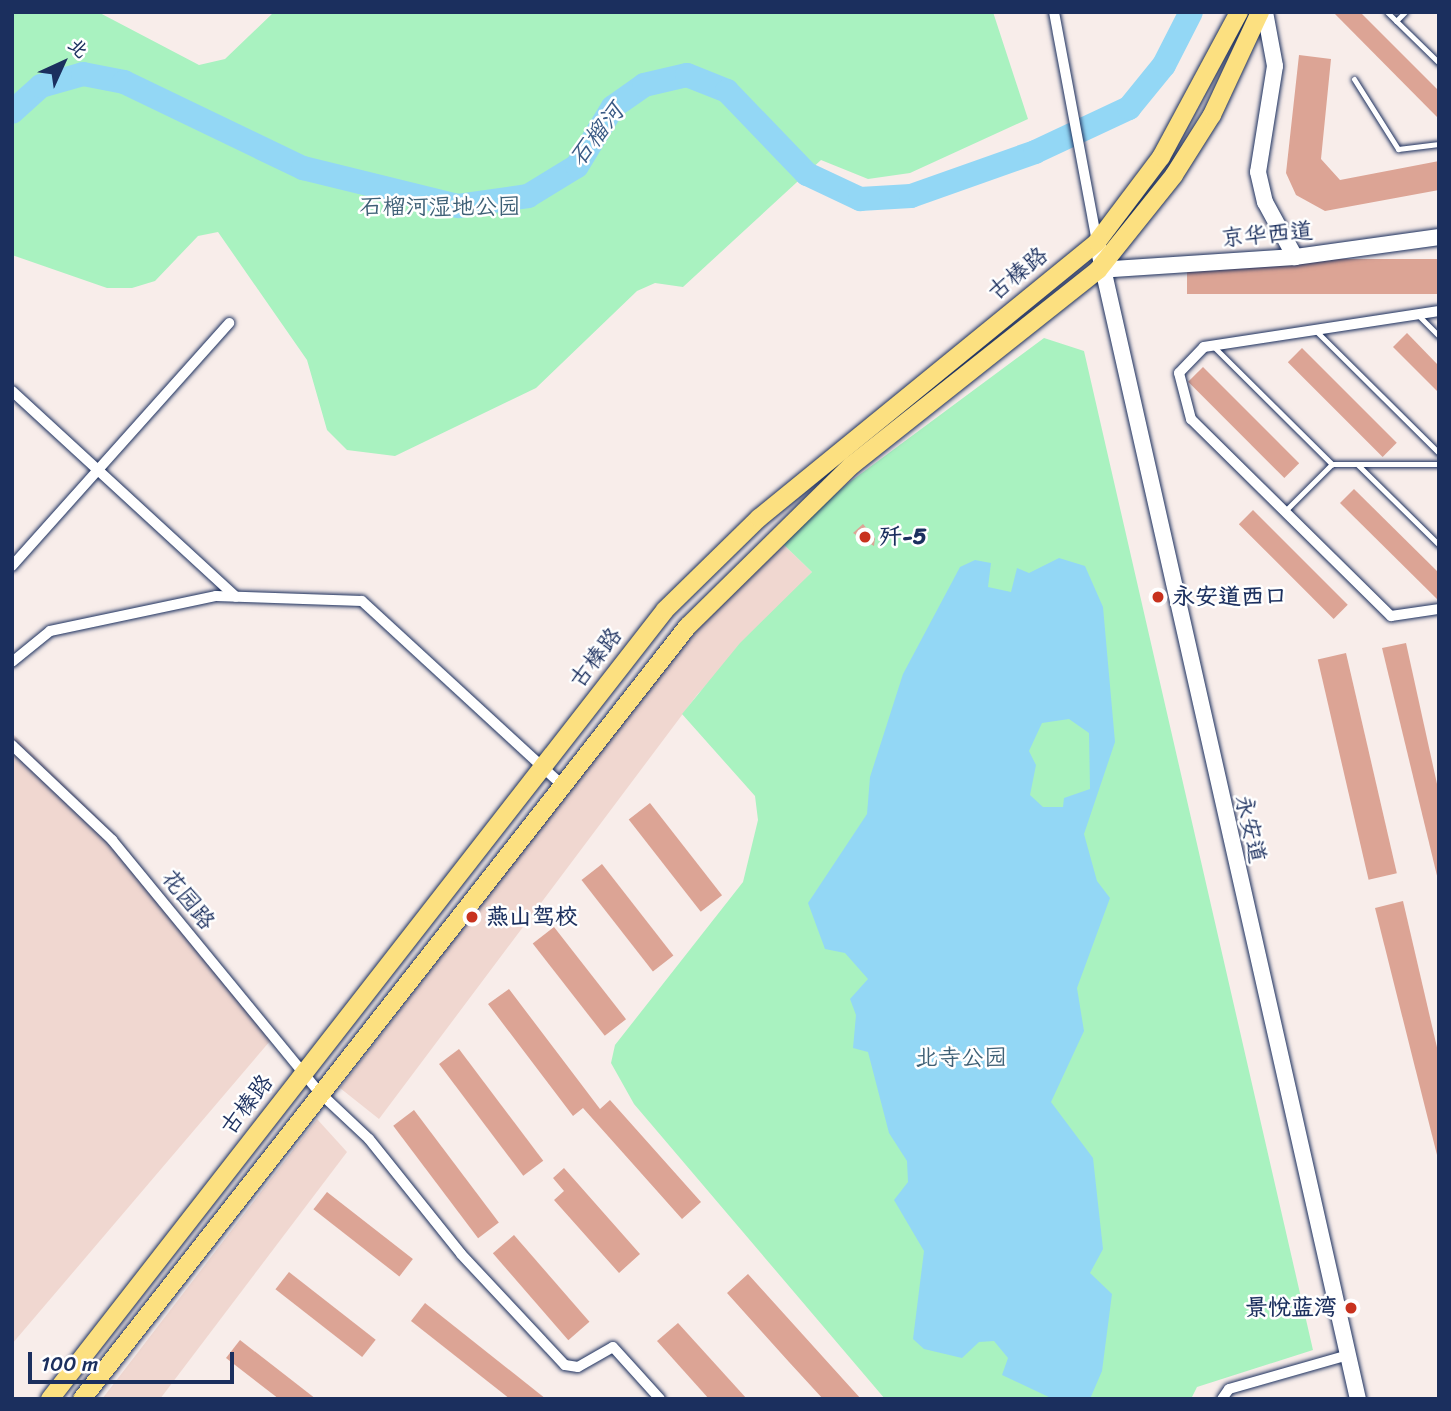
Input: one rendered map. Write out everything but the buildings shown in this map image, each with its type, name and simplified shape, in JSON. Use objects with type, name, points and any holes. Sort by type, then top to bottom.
[{"type":"main road","name":"古榛路","points":[[50,1399],[665,610],[759,517],[1097,242],[1161,157],[1239,12]]},
{"type":"main road","name":"古榛路","points":[[82,1399],[560,783],[688,626],[852,465],[1098,270],[1200,135],[1263,12]]},
{"type":"main road","points":[[1263,12],[1275,66],[1258,172],[1265,202],[1295,257]]},
{"type":"main road","name":"京华西道","points":[[1098,270],[1295,257],[1439,237]]},
{"type":"main road","name":"永安道","points":[[1097,242],[1098,270],[1358,1399]]},
{"type":"street","points":[[1054,12],[1097,242]]},
{"type":"street","points":[[1439,312],[1213,346],[1179,373],[1191,419],[1391,616],[1439,609]]},
{"type":"street","points":[[12,566],[96,468],[229,323]]},
{"type":"street","points":[[12,391],[236,597]]},
{"type":"street","points":[[12,662],[50,631],[236,597],[371,603],[560,783]]},
{"type":"street","name":"花园路","points":[[12,745],[112,841],[320,1093],[369,1139],[461,1254],[565,1365],[578,1367],[612,1347],[660,1399]]},
{"type":"street","points":[[1222,1399],[1228,1389],[1348,1355]]},
{"type":"lane","points":[[1387,12],[1439,63]]},
{"type":"lane","points":[[1396,21],[1405,12]]},
{"type":"lane","points":[[1354,79],[1398,149],[1439,144]]},
{"type":"lane","points":[[1418,315],[1439,336]]},
{"type":"lane","points":[[1315,330],[1439,453]]},
{"type":"lane","points":[[1213,346],[1332,464],[1439,464]]},
{"type":"lane","points":[[1285,511],[1332,464]]},
{"type":"lane","points":[[1359,466],[1439,545]]},
{"type":"shaded area","points":[[782,543],[812,572],[697,695],[379,1119],[340,1088],[632,709],[709,616]]},
{"type":"shaded area","points":[[12,733],[115,834],[276,1034],[12,1344]]},
{"type":"shaded area","points":[[317,1119],[347,1152],[160,1399],[102,1399]]},
{"type":"green space","name":"石榴河湿地公园","points":[[12,12],[98,12],[199,65],[225,59],[274,12],[993,12],[1028,119],[910,173],[868,179],[821,160],[683,287],[655,283],[637,291],[536,388],[395,456],[347,450],[327,430],[307,360],[218,232],[198,236],[155,281],[132,288],[107,288],[12,255]]},
{"type":"green space","name":"北寺公园","points":[[1044,338],[1084,351],[1313,1350],[1197,1387],[1191,1399],[885,1399],[634,1104],[611,1063],[615,1045],[743,882],[758,820],[755,796],[682,714],[740,643],[812,572],[782,543],[847,484]]},
{"type":"water","points":[[1059,558],[1085,566],[1103,607],[1115,742],[1084,834],[1097,881],[1110,898],[1077,988],[1084,1031],[1051,1102],[1093,1158],[1103,1249],[1090,1273],[1112,1294],[1102,1371],[1090,1399],[1053,1399],[1002,1375],[1008,1358],[994,1341],[979,1342],[962,1358],[924,1349],[913,1339],[924,1251],[894,1200],[908,1182],[907,1161],[889,1133],[868,1052],[853,1048],[856,1015],[850,999],[868,979],[845,953],[825,949],[808,903],[867,814],[870,777],[903,674],[960,567],[975,560],[991,563],[988,587],[1011,592],[1017,568],[1029,573]],"holes":[[[1069,719],[1089,733],[1090,789],[1064,798],[1063,807],[1043,807],[1030,795],[1036,765],[1029,751],[1042,723]]]},
{"type":"waterway","name":"石榴河","points":[[12,112],[41,86],[83,74],[124,82],[303,168],[458,206],[528,196],[577,166],[613,107],[644,85],[687,75],[727,91],[807,174],[860,199],[911,196],[1035,152],[1129,108],[1164,65],[1191,12]]},
{"type":"place","name":"歼-5","points":[[865,537]]},
{"type":"place","name":"永安道西口","points":[[1158,597]]},
{"type":"place","name":"燕山驾校","points":[[472,917]]},
{"type":"place","name":"景悦蓝湾","points":[[1351,1308]]}]
